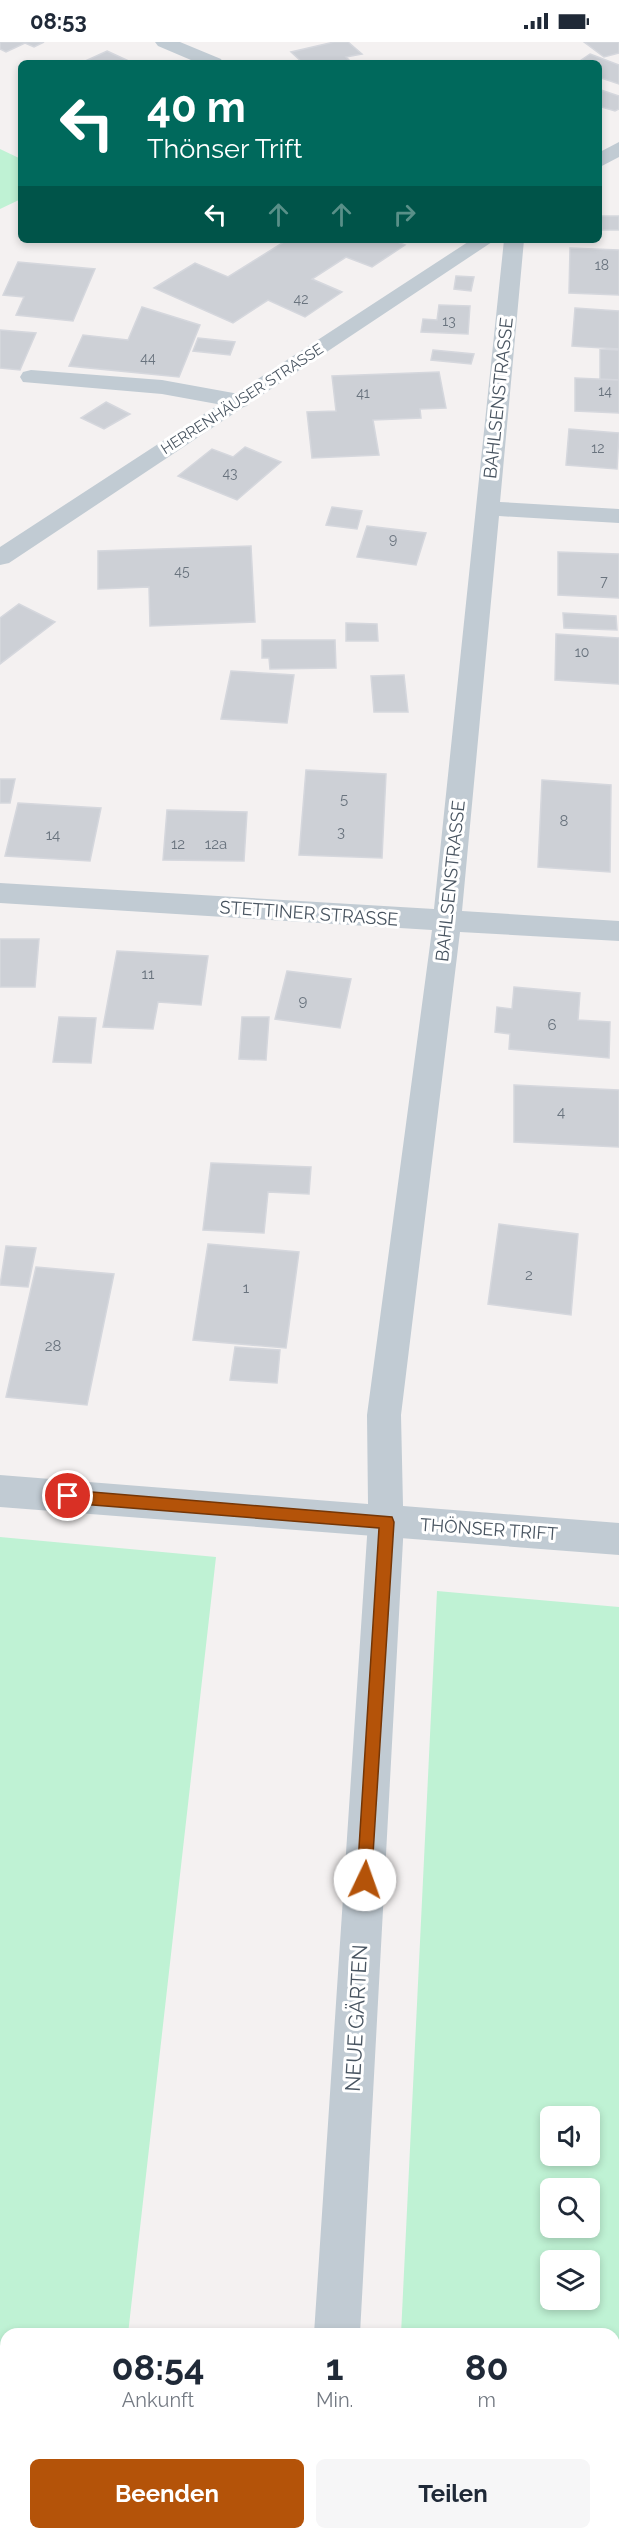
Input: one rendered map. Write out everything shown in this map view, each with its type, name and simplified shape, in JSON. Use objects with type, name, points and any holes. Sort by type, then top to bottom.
[{"type":"street","points":[[164,42],[207,60]]},
{"type":"street","points":[[602,159],[619,148]]},
{"type":"street","name":"HERRENHÄUSER STRASSE","points":[[0,558],[480,243]]},
{"type":"street","name":"BAHLSENSTRASSE","points":[[386,1522],[384,1415],[447,922],[514,243]]},
{"type":"street","points":[[31,376],[162,387],[239,401]]},
{"type":"street","points":[[487,508],[619,516]]},
{"type":"street","name":"STETTINER STRASSE","points":[[0,893],[619,931]]},
{"type":"street","name":"THÖNSER TRIFT","points":[[0,1491],[619,1539]]},
{"type":"street","name":"NEUE GÄRTEN","points":[[337,2328],[386,1522]]},
{"type":"green space","points":[[0,149],[18,158],[18,200],[0,209]]},
{"type":"green space","points":[[0,1537],[216,1557],[129,2328],[0,2328]]},
{"type":"green space","points":[[437,1591],[619,1607],[619,2328],[401,2328]]},
{"type":"building","points":[[0,42],[44,42],[34,47],[25,43],[6,52],[0,49]]},
{"type":"building","points":[[334,42],[348,42],[362,54],[346,57],[349,60],[300,60],[291,52]]},
{"type":"building","points":[[584,42],[619,42],[619,53],[604,57]]},
{"type":"building","points":[[107,51],[126,60],[88,60]]},
{"type":"building","points":[[590,54],[619,65],[619,84],[602,78],[602,60],[581,60]]},
{"type":"building","points":[[602,90],[619,96],[619,109],[615,111],[602,107]]},
{"type":"building","points":[[602,216],[619,216],[619,230],[602,230]]},
{"type":"building","points":[[282,243],[400,243],[405,245],[372,267],[346,257],[312,279],[342,292],[305,317],[268,300],[233,323],[154,288],[195,263],[228,277]]},
{"type":"building","points":[[570,248],[619,250],[619,295],[569,293]]},
{"type":"building","points":[[18,262],[95,269],[73,321],[16,315],[24,297],[3,295]]},
{"type":"building","points":[[456,276],[474,277],[471,291],[454,289]]},
{"type":"building","points":[[439,305],[470,306],[468,334],[421,332],[423,319],[437,320]]},
{"type":"building","points":[[142,307],[200,325],[179,377],[69,366],[83,335],[128,340]]},
{"type":"building","points":[[575,308],[619,311],[619,349],[572,346]]},
{"type":"building","points":[[0,330],[36,333],[20,370],[0,368]]},
{"type":"building","points":[[198,338],[235,342],[230,355],[193,351]]},
{"type":"building","points":[[600,349],[619,350],[619,380],[600,379]]},
{"type":"building","points":[[433,350],[474,354],[471,364],[431,360]]},
{"type":"building","points":[[439,372],[446,408],[420,409],[421,418],[373,420],[379,455],[312,458],[307,412],[336,411],[332,376]]},
{"type":"building","points":[[575,378],[619,380],[619,413],[575,411]]},
{"type":"building","points":[[106,402],[130,414],[104,429],[81,418]]},
{"type":"building","points":[[569,429],[619,433],[617,469],[566,465]]},
{"type":"building","points":[[245,447],[281,462],[237,500],[178,476],[212,449],[233,457]]},
{"type":"building","points":[[332,507],[362,511],[357,529],[326,525]]},
{"type":"building","points":[[367,526],[426,533],[416,565],[357,557]]},
{"type":"building","points":[[251,546],[255,622],[150,626],[149,587],[98,589],[98,551]]},
{"type":"building","points":[[558,552],[619,554],[619,598],[558,595]]},
{"type":"building","points":[[19,604],[55,622],[0,664],[0,618]]},
{"type":"building","points":[[563,613],[616,616],[617,630],[564,628]]},
{"type":"building","points":[[346,623],[377,624],[378,641],[346,641]]},
{"type":"building","points":[[556,634],[619,638],[619,684],[555,680]]},
{"type":"building","points":[[262,640],[335,640],[336,668],[270,669],[269,658],[262,658]]},
{"type":"building","points":[[231,671],[294,675],[287,723],[221,719]]},
{"type":"building","points":[[404,675],[408,712],[374,712],[371,676]]},
{"type":"building","points":[[306,770],[386,774],[382,858],[299,855]]},
{"type":"building","points":[[0,779],[15,779],[10,803],[0,803]]},
{"type":"building","points":[[542,780],[611,785],[610,872],[538,867]]},
{"type":"building","points":[[18,803],[101,808],[90,861],[5,856]]},
{"type":"building","points":[[167,810],[247,812],[244,861],[163,860]]},
{"type":"building","points":[[0,939],[39,939],[35,987],[0,987]]},
{"type":"building","points":[[117,951],[208,956],[201,1005],[158,1002],[153,1029],[103,1027]]},
{"type":"building","points":[[287,971],[351,979],[340,1028],[275,1019]]},
{"type":"building","points":[[514,987],[580,993],[578,1020],[610,1022],[609,1058],[509,1049],[510,1034],[495,1032],[497,1007],[512,1009]]},
{"type":"building","points":[[59,1017],[96,1018],[91,1063],[53,1062]]},
{"type":"building","points":[[242,1017],[269,1017],[266,1060],[239,1059]]},
{"type":"building","points":[[514,1085],[619,1090],[619,1147],[514,1142]]},
{"type":"building","points":[[211,1163],[311,1167],[309,1194],[268,1192],[264,1233],[203,1230]]},
{"type":"building","points":[[499,1224],[578,1234],[571,1315],[488,1304]]},
{"type":"building","points":[[208,1244],[299,1252],[286,1348],[193,1340]]},
{"type":"building","points":[[6,1246],[36,1248],[28,1287],[0,1285]]},
{"type":"building","points":[[36,1267],[114,1274],[87,1405],[6,1397]]},
{"type":"building","points":[[235,1347],[280,1350],[277,1383],[230,1380]]},
{"type":"route","points":[[68,1496],[386,1522],[365,1880]]}]
